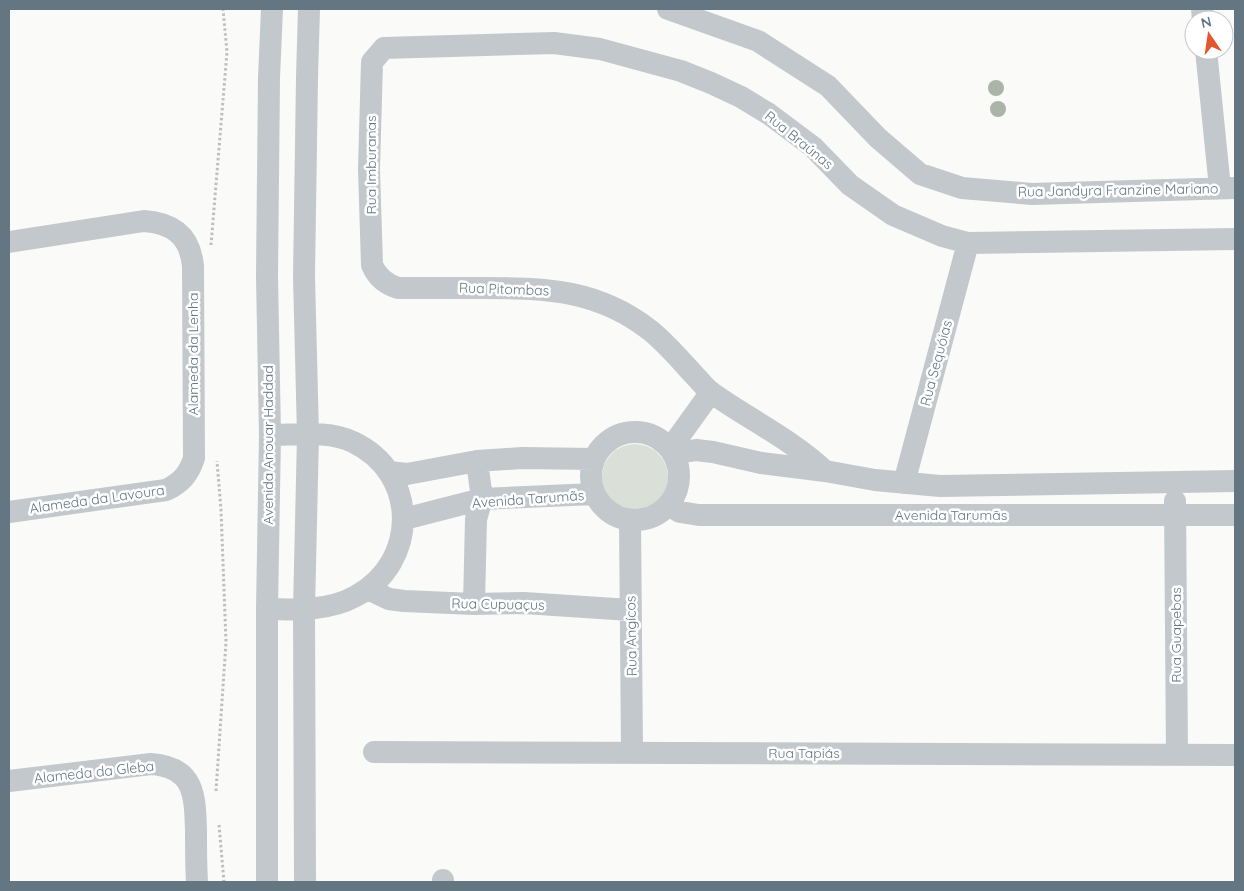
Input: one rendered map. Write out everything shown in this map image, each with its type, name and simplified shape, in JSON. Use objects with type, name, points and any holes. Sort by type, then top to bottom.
[{"type":"street","name":"Avenida Anouar Haddad","points":[[267,882],[267,609],[270,435],[267,276],[269,78],[272,9]]},
{"type":"street","points":[[305,882],[304,610],[308,435],[304,276],[309,9]]},
{"type":"street","name":"Rua Jandyra Franzine Mariano","points":[[668,9],[758,41],[828,86],[878,138],[920,174],[962,188],[1032,194],[1228,188]]},
{"type":"street","name":"Rua Braúnas","points":[[384,48],[554,43],[600,49],[681,71],[726,90],[769,114],[812,147],[850,185],[893,215],[942,236],[968,243],[1235,239]]},
{"type":"street","name":"Rua Imburanas","points":[[384,48],[372,62],[369,170],[372,264],[384,282]]},
{"type":"street","points":[[1208,60],[1228,188]]},
{"type":"street","name":"Alameda da Lenha","points":[[9,242],[144,221],[167,225],[177,231],[189,247],[193,266],[194,458],[188,473],[183,479]]},
{"type":"street","name":"Rua Sequóias","points":[[904,483],[968,243]]},
{"type":"street","name":"Rua Pitombas","points":[[384,282],[398,288],[536,288],[560,291],[606,305],[629,316],[650,331],[669,347],[710,392],[799,448],[825,471]]},
{"type":"street","points":[[672,452],[710,392]]},
{"type":"street","points":[[640,432],[652,435],[662,441],[672,452],[679,475],[676,490],[668,505],[660,512],[651,517],[630,520],[609,512],[600,504],[594,494],[591,470],[594,458],[608,441],[618,435],[640,432]]},
{"type":"street","points":[[267,609],[304,610],[339,603],[368,589],[381,578],[394,558],[402,535],[404,518],[399,494],[389,472],[379,459],[366,449],[352,441],[336,436],[270,435]]},
{"type":"street","name":"Avenida Tarumãs","points":[[672,452],[696,450],[761,463],[825,471],[875,480],[940,486],[1235,481]]},
{"type":"street","points":[[389,472],[407,474],[477,461],[522,458],[594,458]]},
{"type":"street","points":[[474,604],[476,519],[482,500],[477,461]]},
{"type":"street","name":"Alameda da Lavoura","points":[[9,512],[156,493],[175,486],[183,479]]},
{"type":"street","name":"Rua Guapebas","points":[[1174,482],[1177,755]]},
{"type":"street","name":"Avenida Tarumãs","points":[[404,518],[482,500],[594,494]]},
{"type":"street","name":"Avenida Tarumãs","points":[[668,505],[680,512],[699,515],[1235,515]]},
{"type":"street","name":"Rua Angícos","points":[[630,520],[632,752]]},
{"type":"street","name":"Rua Cupuaçus","points":[[368,589],[389,599],[474,604],[524,603],[630,610]]},
{"type":"street","name":"Rua Tapiás","points":[[374,752],[1235,755]]},
{"type":"street","name":"Alameda da Gleba","points":[[9,782],[151,764],[160,764],[178,772],[186,779],[195,798],[197,882]]},
{"type":"path","points":[[210,254],[227,52],[223,9]]},
{"type":"path","points":[[215,798],[226,642],[221,510],[217,461]]},
{"type":"path","points":[[218,816],[224,882]]},
{"type":"shaded area","points":[[635,444],[648,447],[658,454],[665,464],[668,477],[665,490],[658,500],[648,507],[635,510],[622,507],[612,500],[605,490],[602,477],[605,464],[612,454],[622,447]]}]
